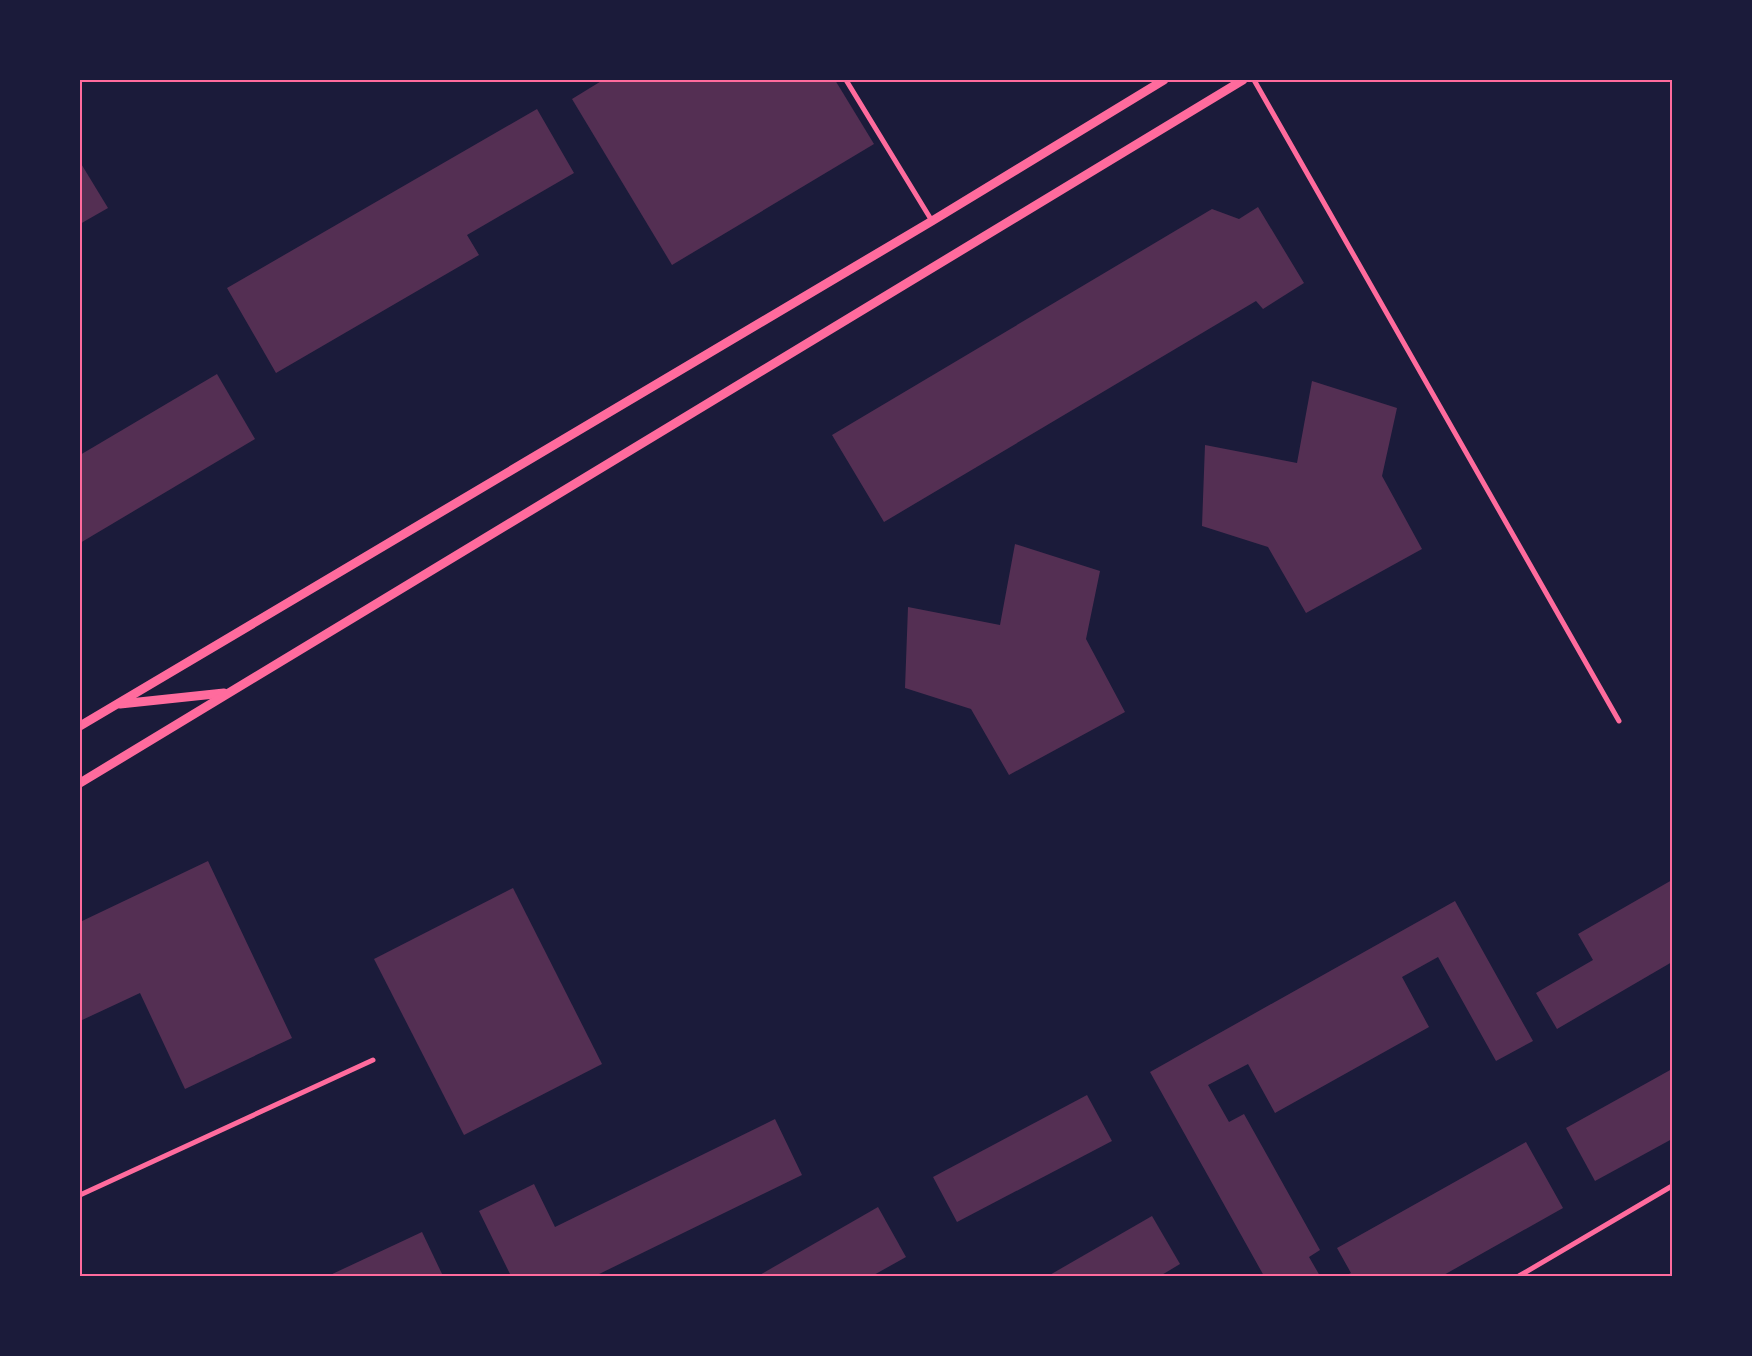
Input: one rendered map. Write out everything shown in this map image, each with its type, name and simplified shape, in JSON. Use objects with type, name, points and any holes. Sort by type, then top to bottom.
[{"type":"street","points":[[846,80],[932,221]]},
{"type":"street","points":[[80,726],[932,221],[1164,80]]},
{"type":"street","points":[[80,783],[1243,80]]},
{"type":"street","points":[[1254,80],[1619,721]]},
{"type":"street","points":[[116,704],[227,693]]},
{"type":"street","points":[[80,1196],[373,1060]]},
{"type":"street","points":[[1519,1276],[1672,1186]]},
{"type":"building","points":[[603,80],[835,80],[874,144],[672,265],[572,99]]},
{"type":"building","points":[[537,109],[574,173],[467,235],[479,255],[276,373],[227,288]]},
{"type":"building","points":[[80,162],[108,208],[80,224]]},
{"type":"building","points":[[1258,207],[1304,283],[1263,309],[1256,301],[884,522],[832,435],[1212,209],[1239,219]]},
{"type":"building","points":[[217,374],[255,439],[80,543],[80,455]]},
{"type":"building","points":[[1312,381],[1397,408],[1382,476],[1422,549],[1306,613],[1268,547],[1202,526],[1205,445],[1297,463]]},
{"type":"building","points":[[1015,544],[1100,571],[1086,639],[1125,712],[1009,775],[971,709],[905,688],[908,607],[1000,625]]},
{"type":"building","points":[[208,861],[292,1038],[185,1089],[140,993],[80,1021],[80,922]]},
{"type":"building","points":[[1672,880],[1672,962],[1557,1029],[1536,993],[1593,960],[1578,934]]},
{"type":"building","points":[[513,888],[602,1064],[464,1135],[374,959]]},
{"type":"building","points":[[1455,901],[1533,1041],[1496,1061],[1438,957],[1402,977],[1429,1027],[1275,1113],[1248,1064],[1208,1085],[1229,1122],[1244,1114],[1320,1250],[1309,1257],[1320,1276],[1264,1276],[1150,1072]]},
{"type":"building","points":[[1672,1069],[1672,1139],[1595,1181],[1566,1128]]},
{"type":"building","points":[[1087,1095],[1112,1141],[957,1222],[933,1177]]},
{"type":"building","points":[[775,1119],[802,1175],[595,1276],[511,1276],[479,1211],[534,1184],[555,1227]]},
{"type":"building","points":[[1526,1142],[1563,1208],[1442,1276],[1345,1276],[1351,1273],[1337,1248]]},
{"type":"building","points":[[878,1207],[906,1257],[872,1276],[758,1276]]},
{"type":"building","points":[[1152,1216],[1180,1264],[1160,1276],[1048,1276]]},
{"type":"building","points":[[422,1232],[443,1276],[328,1276]]}]
